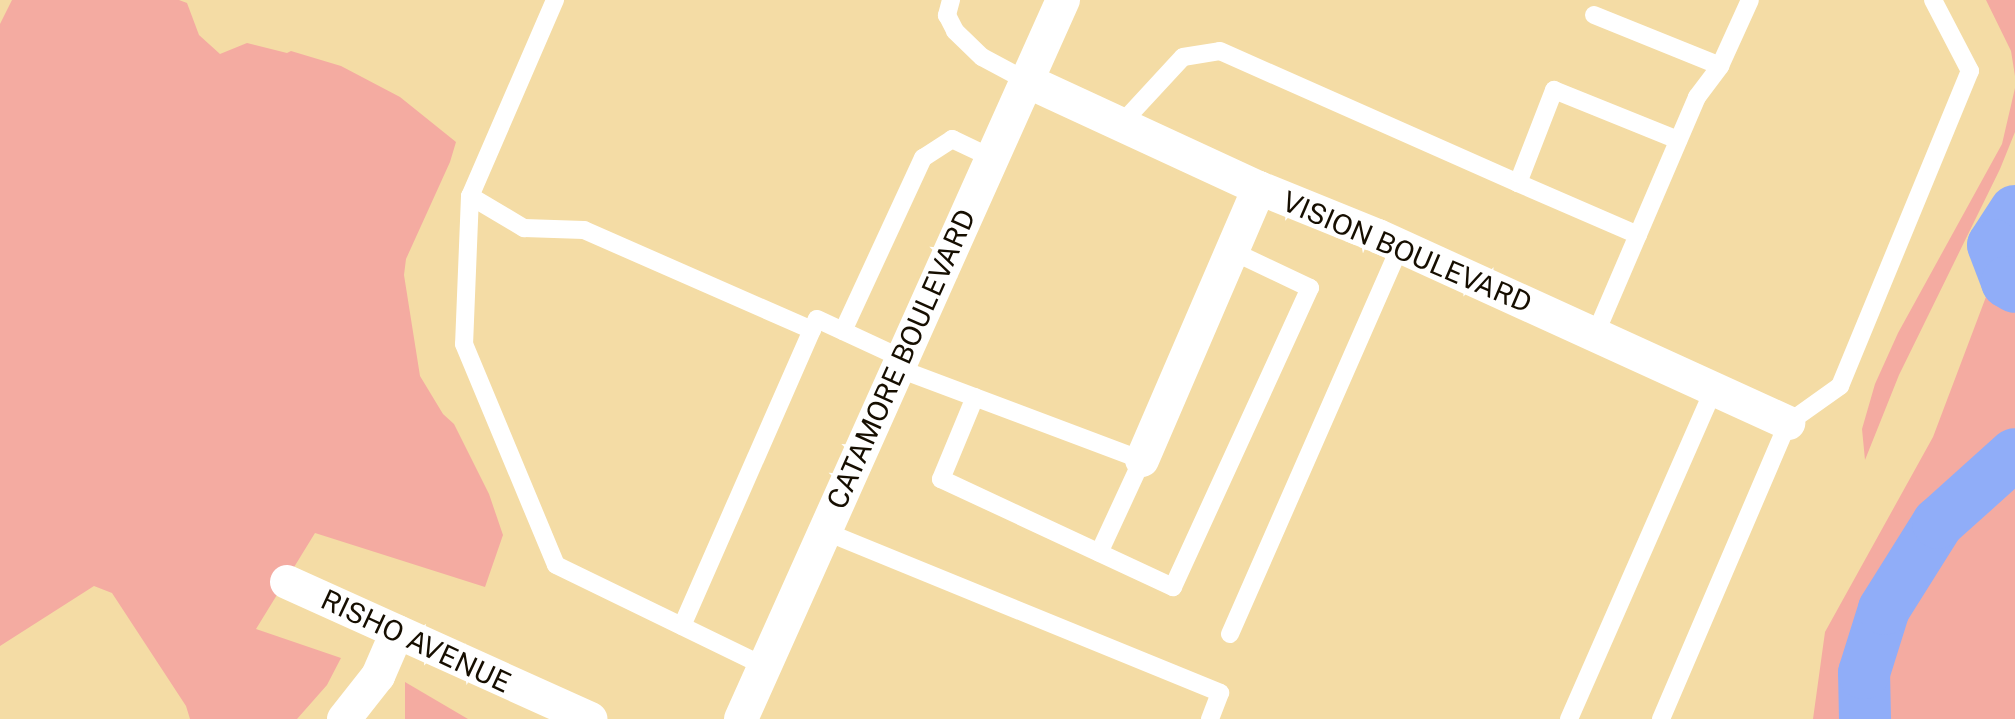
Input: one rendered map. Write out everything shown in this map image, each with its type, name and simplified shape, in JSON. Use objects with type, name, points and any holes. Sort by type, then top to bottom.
[{"type":"street","name":"CATAMORE BOULEVARD","points":[[741,719],[1063,0]]},
{"type":"street","name":"VISION BOULEVARD","points":[[1027,81],[1259,188],[1400,246],[1788,423]]},
{"type":"street","points":[[1142,460],[1259,188]]},
{"type":"street","name":"RISHO AVENUE","points":[[287,582],[590,719]]},
{"type":"street","points":[[344,719],[378,676],[397,632]]},
{"type":"lane","points":[[555,0],[470,196],[464,344],[556,565],[764,666]]},
{"type":"lane","points":[[951,0],[947,15],[955,31],[982,57],[1027,81]]},
{"type":"lane","points":[[1595,335],[1697,97],[1720,66],[1750,0]]},
{"type":"lane","points":[[1661,719],[1788,423],[1840,386],[1970,71],[1933,0]]},
{"type":"lane","points":[[1594,15],[1720,66]]},
{"type":"lane","points":[[1121,124],[1183,57],[1220,51],[1638,235]]},
{"type":"lane","points":[[1518,183],[1554,90],[1678,140]]},
{"type":"lane","points":[[843,331],[923,158],[952,139],[992,158]]},
{"type":"lane","points":[[470,196],[524,228],[584,230],[812,330]]},
{"type":"lane","points":[[1230,634],[1400,246]]},
{"type":"lane","points":[[975,397],[941,479],[1173,587],[1310,288],[1232,251]]},
{"type":"lane","points":[[682,626],[817,319],[899,363],[975,397],[1142,460],[1099,553]]},
{"type":"lane","points":[[1569,719],[1714,389]]},
{"type":"lane","points":[[824,531],[1220,693],[1210,719]]},
{"type":"shaded area","points":[[12,0],[179,0],[187,3],[199,35],[220,54],[247,43],[287,53],[291,51],[341,66],[400,97],[456,142],[406,259],[404,275],[420,376],[443,414],[454,424],[489,494],[503,535],[485,587],[315,533],[256,629],[341,658],[327,685],[297,719],[190,719],[186,706],[112,593],[94,586],[0,646],[0,24]]},
{"type":"shaded area","points":[[1986,0],[2015,0],[2015,76],[2011,51]]},
{"type":"shaded area","points":[[2015,88],[2015,132],[2000,169],[1899,375],[1865,460],[1862,429],[1875,384],[1898,333],[2002,144]]},
{"type":"shaded area","points":[[2015,200],[2015,719],[1813,719],[1825,632],[1933,437],[1995,273]]},
{"type":"shaded area","points":[[405,682],[468,719],[405,719]]},
{"type":"waterway","points":[[2015,211],[1993,245],[2007,282],[2015,287]]},
{"type":"waterway","points":[[1865,719],[1864,673],[1884,609],[1938,523],[2015,454]]}]
